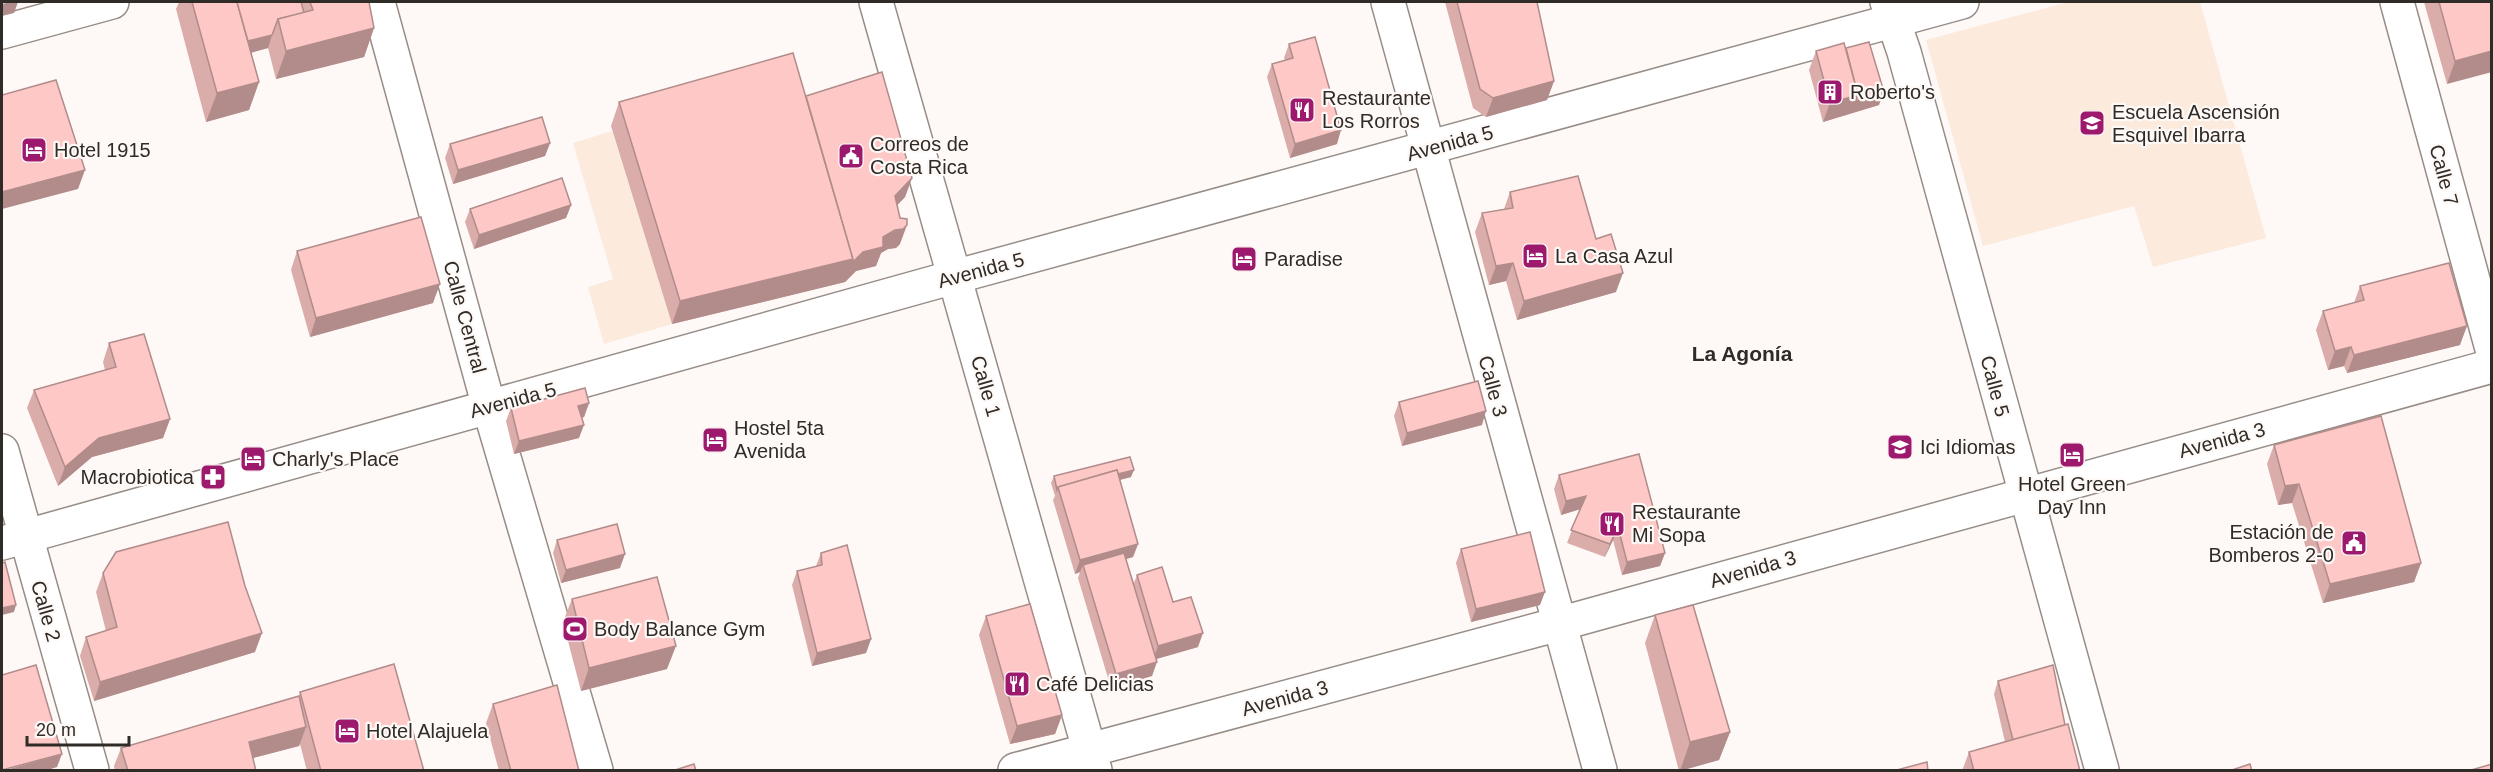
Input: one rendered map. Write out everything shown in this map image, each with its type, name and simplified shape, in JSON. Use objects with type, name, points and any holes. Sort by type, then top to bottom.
[{"type":"street","points":[[2,32],[112,2]]},
{"type":"street","name":"Calle Central","points":[[378,2],[489,407],[596,771]]},
{"type":"street","name":"Calle 1","points":[[876,2],[1092,761]]},
{"type":"street","name":"Calle 3","points":[[1388,2],[1600,771]]},
{"type":"street","name":"Avenida 5","points":[[13,540],[954,278],[1428,149],[1891,11],[1962,2]]},
{"type":"street","name":"Calle 7","points":[[2397,2],[2492,349]]},
{"type":"street","name":"Calle 5","points":[[1891,11],[2102,771]]},
{"type":"street","name":"Avenida 3","points":[[1015,771],[1092,761],[1559,624],[2492,366]]},
{"type":"street","name":"Calle 2","points":[[2,451],[13,540],[92,771]]},
{"type":"shaded area","name":"Escuela Ascensión Esquivel Ibarra","points":[[2068,2],[2200,2],[2266,238],[2153,267],[2134,206],[1983,246],[1926,40]]},
{"type":"shaded area","points":[[612,131],[672,324],[604,344],[588,287],[613,279],[573,143]]},
{"type":"building","points":[[192,2],[237,2],[259,82],[217,93]]},
{"type":"building","points":[[237,2],[301,2],[304,13],[278,19],[272,35],[248,41]]},
{"type":"building","points":[[310,2],[369,2],[374,28],[286,51],[278,19],[313,10]]},
{"type":"building","points":[[1457,2],[1537,2],[1554,81],[1493,98],[1480,89]]},
{"type":"building","points":[[2439,2],[2492,2],[2492,51],[2455,61]]},
{"type":"building","name":"Restaurante Los Rorros","points":[[1315,37],[1341,130],[1295,144],[1272,64],[1293,58],[1289,44]]},
{"type":"building","points":[[1869,42],[1884,92],[1856,101],[1858,95],[1846,48]]},
{"type":"building","points":[[1844,43],[1858,95],[1830,103],[1816,51]]},
{"type":"building","points":[[793,53],[853,259],[680,301],[619,102]]},
{"type":"building","name":"Correos de Costa Rica","points":[[882,72],[912,178],[895,196],[900,218],[907,219],[907,225],[883,237],[883,247],[863,252],[852,263],[853,259],[806,96]]},
{"type":"building","name":"Hotel 1915","points":[[56,80],[85,170],[2,192],[2,95]]},
{"type":"building","points":[[542,117],[550,143],[458,170],[450,144]]},
{"type":"building","name":"La Casa Azul","points":[[1578,176],[1596,239],[1611,234],[1623,273],[1524,301],[1513,263],[1496,266],[1482,213],[1513,208],[1510,192]]},
{"type":"building","points":[[562,178],[571,205],[479,235],[470,209]]},
{"type":"building","points":[[421,217],[440,284],[316,318],[297,251]]},
{"type":"building","points":[[2449,263],[2467,326],[2354,355],[2351,347],[2335,351],[2323,311],[2364,300],[2360,286]]},
{"type":"building","points":[[144,334],[170,419],[99,438],[65,467],[34,390],[116,367],[109,343]]},
{"type":"building","points":[[1478,381],[1486,411],[1407,433],[1399,402]]},
{"type":"building","points":[[585,388],[589,403],[578,406],[584,425],[519,441],[511,408]]},
{"type":"building","name":"Estación de Bomberos 2-0","points":[[2381,416],[2421,563],[2330,584],[2299,484],[2285,486],[2274,445]]},
{"type":"building","points":[[1639,454],[1665,553],[1627,562],[1618,527],[1610,544],[1571,530],[1586,496],[1566,501],[1559,475]]},
{"type":"building","points":[[1130,457],[1134,470],[1118,474],[1117,470],[1058,487],[1057,490],[1054,476]]},
{"type":"building","points":[[1117,470],[1138,544],[1080,560],[1058,487]]},
{"type":"building","points":[[228,522],[245,586],[262,633],[100,682],[86,637],[117,627],[103,573],[116,552]]},
{"type":"building","points":[[617,524],[625,554],[566,570],[557,540]]},
{"type":"building","points":[[1530,532],[1545,592],[1476,609],[1461,549]]},
{"type":"building","points":[[847,545],[871,639],[817,653],[797,571],[822,565],[821,553]]},
{"type":"building","points":[[1124,553],[1157,662],[1116,674],[1083,565]]},
{"type":"building","points":[[5,562],[16,605],[2,608],[2,563]]},
{"type":"building","points":[[1162,567],[1173,602],[1191,597],[1203,633],[1158,646],[1137,575]]},
{"type":"building","points":[[657,577],[676,646],[589,668],[572,599]]},
{"type":"building","name":"Café Delicias","points":[[1030,604],[1062,715],[1017,726],[986,616]]},
{"type":"building","points":[[1693,605],[1730,732],[1690,742],[1655,615]]},
{"type":"building","name":"Hotel Alajuela","points":[[394,664],[424,771],[321,771],[300,692]]},
{"type":"building","points":[[36,665],[62,754],[2,770],[2,675]]},
{"type":"building","points":[[2053,665],[2065,725],[2013,740],[1998,681]]},
{"type":"building","points":[[557,685],[579,771],[511,771],[493,704]]},
{"type":"building","points":[[299,696],[306,727],[249,742],[256,771],[128,771],[121,748]]},
{"type":"building","points":[[2068,724],[2080,771],[1974,771],[1969,752]]},
{"type":"building","points":[[1927,762],[1928,771],[1893,771]]},
{"type":"building","points":[[694,764],[696,771],[672,771]]},
{"type":"building","points":[[2250,764],[2252,771],[2229,771]]},
{"type":"building","points":[[2492,764],[2492,771],[2468,771]]},
{"type":"place","name":"Roberto's","points":[[1830,92]]},
{"type":"place","name":"Restaurante Los Rorros","points":[[1302,110]]},
{"type":"place","name":"Escuela Ascensión Esquivel Ibarra","points":[[2092,123]]},
{"type":"place","name":"Hotel 1915","points":[[34,150]]},
{"type":"place","name":"Correos de Costa Rica","points":[[851,156]]},
{"type":"place","name":"La Casa Azul","points":[[1535,256]]},
{"type":"place","name":"Paradise","points":[[1244,259]]},
{"type":"place","name":"Hostel 5ta Avenida","points":[[715,440]]},
{"type":"place","name":"Ici Idiomas","points":[[1900,447]]},
{"type":"place","name":"Hotel Green Day Inn","points":[[2072,455]]},
{"type":"place","name":"Charly's Place","points":[[253,459]]},
{"type":"place","name":"Macrobiotica","points":[[213,477]]},
{"type":"place","name":"Restaurante Mi Sopa","points":[[1612,524]]},
{"type":"place","name":"Estación de Bomberos 2-0","points":[[2354,543]]},
{"type":"place","name":"Body Balance Gym","points":[[575,629]]},
{"type":"place","name":"Café Delicias","points":[[1017,684]]},
{"type":"place","name":"Hotel Alajuela","points":[[347,731]]},
{"type":"district","name":"La Agonía","points":[[1742,354]]}]
